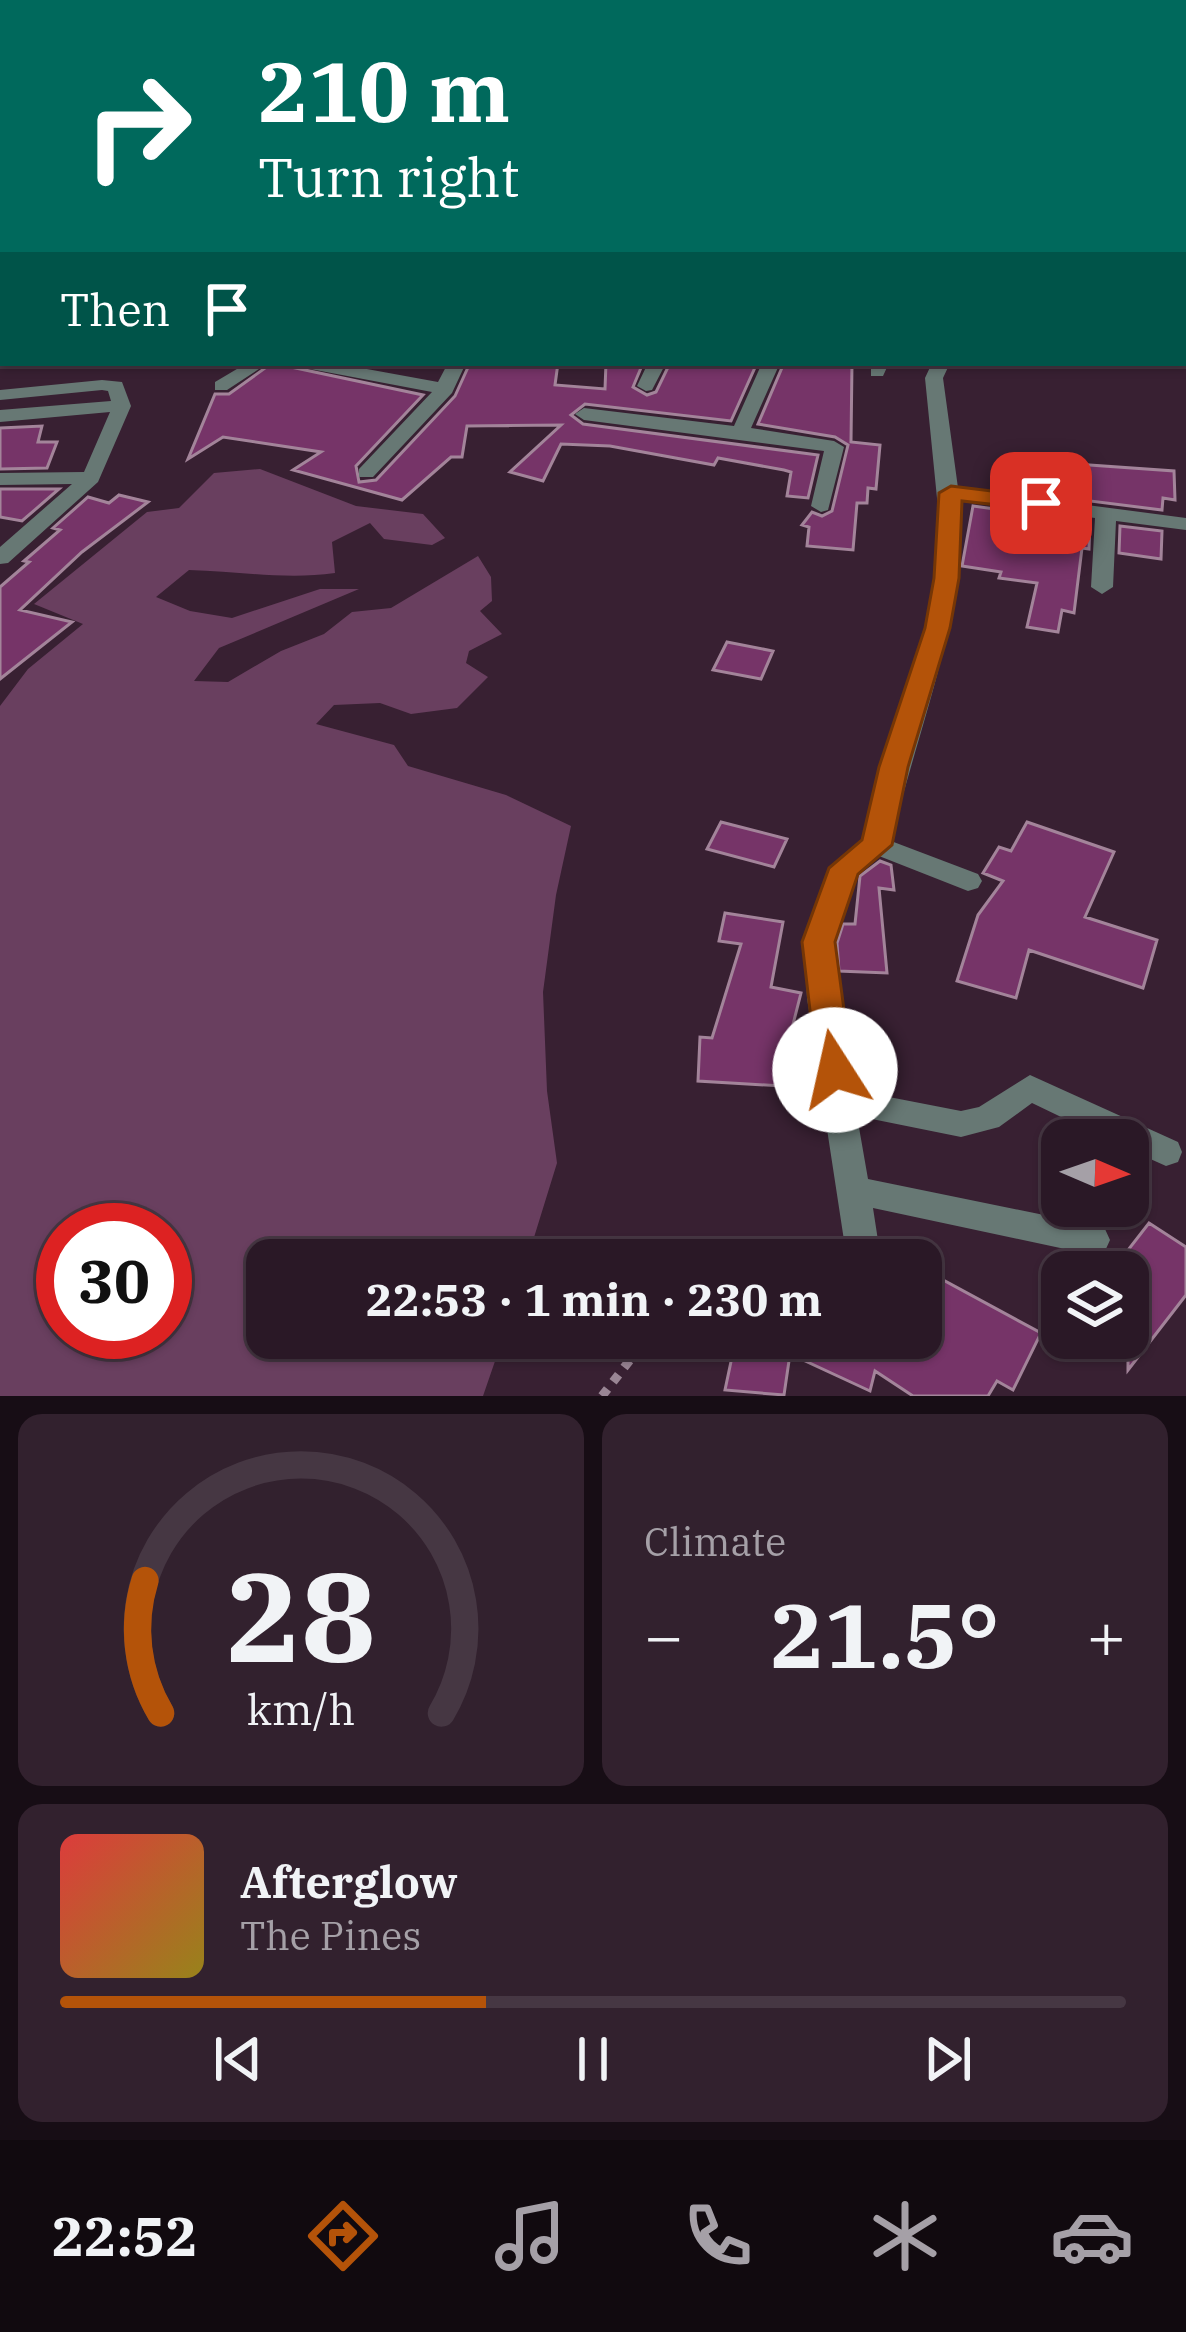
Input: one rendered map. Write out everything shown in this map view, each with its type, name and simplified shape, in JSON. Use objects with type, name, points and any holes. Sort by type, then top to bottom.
[{"type":"street","points":[[220,386],[254,366]]},
{"type":"street","points":[[366,472],[415,428],[446,389],[456,366]]},
{"type":"street","points":[[646,386],[656,366]]},
{"type":"street","points":[[740,432],[769,366]]},
{"type":"street","points":[[861,1239],[818,942],[844,868],[876,845],[894,767],[938,628],[947,578],[951,493],[934,378],[940,366]]},
{"type":"street","points":[[350,367],[446,389]]},
{"type":"street","points":[[0,395],[111,385],[121,390],[122,406],[91,478],[0,558]]},
{"type":"street","points":[[0,416],[122,406]]},
{"type":"street","points":[[584,414],[834,447],[821,506]]},
{"type":"street","points":[[0,479],[91,478]]},
{"type":"street","points":[[951,493],[1186,524]]},
{"type":"street","points":[[1102,587],[1106,511]]},
{"type":"street","points":[[876,845],[968,881]]},
{"type":"street","points":[[839,1100],[961,1124],[988,1118],[1030,1088],[1166,1152]]},
{"type":"street","points":[[853,1190],[1094,1240]]},
{"type":"path","points":[[602,1396],[631,1359]]},
{"type":"shaded area","points":[[260,469],[356,506],[423,514],[445,538],[432,545],[384,539],[370,523],[332,542],[335,573],[189,570],[156,597],[190,611],[232,618],[320,589],[359,589],[219,648],[194,681],[228,682],[281,651],[324,634],[352,612],[391,608],[478,556],[491,577],[492,601],[480,611],[502,634],[469,651],[466,663],[488,677],[457,708],[411,714],[380,703],[334,705],[316,724],[394,745],[408,766],[506,795],[571,826],[543,992],[547,1091],[557,1163],[533,1239],[246,1239],[246,1359],[496,1359],[483,1396],[0,1396],[0,706],[28,669],[83,624],[34,604],[147,512],[179,508],[214,473]]},
{"type":"building","points":[[268,366],[286,366],[423,395],[356,466],[359,482],[376,480],[455,396],[469,366],[558,366],[555,385],[605,389],[606,366],[642,366],[633,387],[647,395],[656,392],[669,366],[756,366],[731,421],[585,404],[571,415],[583,424],[818,455],[808,498],[787,496],[791,472],[784,470],[718,458],[714,465],[610,446],[561,444],[543,481],[510,472],[561,425],[467,426],[462,457],[451,457],[402,500],[293,470],[321,452],[223,437],[188,459],[215,394],[229,394]]},
{"type":"building","points":[[783,366],[852,366],[851,442],[880,445],[876,489],[868,488],[867,503],[857,503],[853,550],[807,546],[809,527],[802,525],[812,512],[822,516],[832,511],[848,445],[835,437],[758,424]]},
{"type":"building","points":[[42,426],[38,442],[57,442],[47,468],[0,469],[0,428]]},
{"type":"building","points":[[1061,463],[1174,471],[1175,500],[1163,498],[1162,510],[1066,498]]},
{"type":"building","points":[[0,489],[59,489],[22,521],[0,517]]},
{"type":"building","points":[[119,495],[148,502],[82,552],[20,610],[72,622],[0,679],[0,587],[88,497],[109,503]]},
{"type":"building","points":[[973,506],[1090,522],[1089,549],[1082,548],[1074,613],[1062,610],[1058,632],[1027,627],[1037,583],[962,566]]},
{"type":"building","points":[[1120,526],[1162,531],[1161,559],[1119,553]]},
{"type":"building","points":[[727,642],[773,651],[761,679],[713,670]]},
{"type":"building","points":[[721,822],[787,839],[774,867],[707,849]]},
{"type":"building","points":[[1027,822],[1114,852],[1085,917],[1157,940],[1143,988],[1029,950],[1016,998],[957,981],[978,915],[1003,881],[983,873],[999,847],[1011,851]]},
{"type":"building","points":[[880,861],[891,865],[894,890],[879,888],[887,973],[839,971],[837,943],[843,924],[855,924],[860,876]]},
{"type":"building","points":[[725,913],[783,922],[771,987],[801,993],[787,1048],[796,1048],[798,1087],[698,1081],[700,1037],[712,1038],[741,944],[719,941]]},
{"type":"building","points":[[1149,1223],[1186,1247],[1186,1295],[1149,1343],[1149,1251],[1127,1251]]},
{"type":"building","points":[[942,1279],[1041,1333],[1013,1390],[997,1381],[988,1396],[913,1396],[875,1371],[870,1391],[801,1359],[942,1359]]},
{"type":"building","points":[[732,1359],[789,1359],[784,1395],[725,1390]]},
{"type":"route","points":[[835,1070],[818,942],[844,868],[876,845],[894,767],[938,628],[947,578],[951,493],[1041,503]]}]
